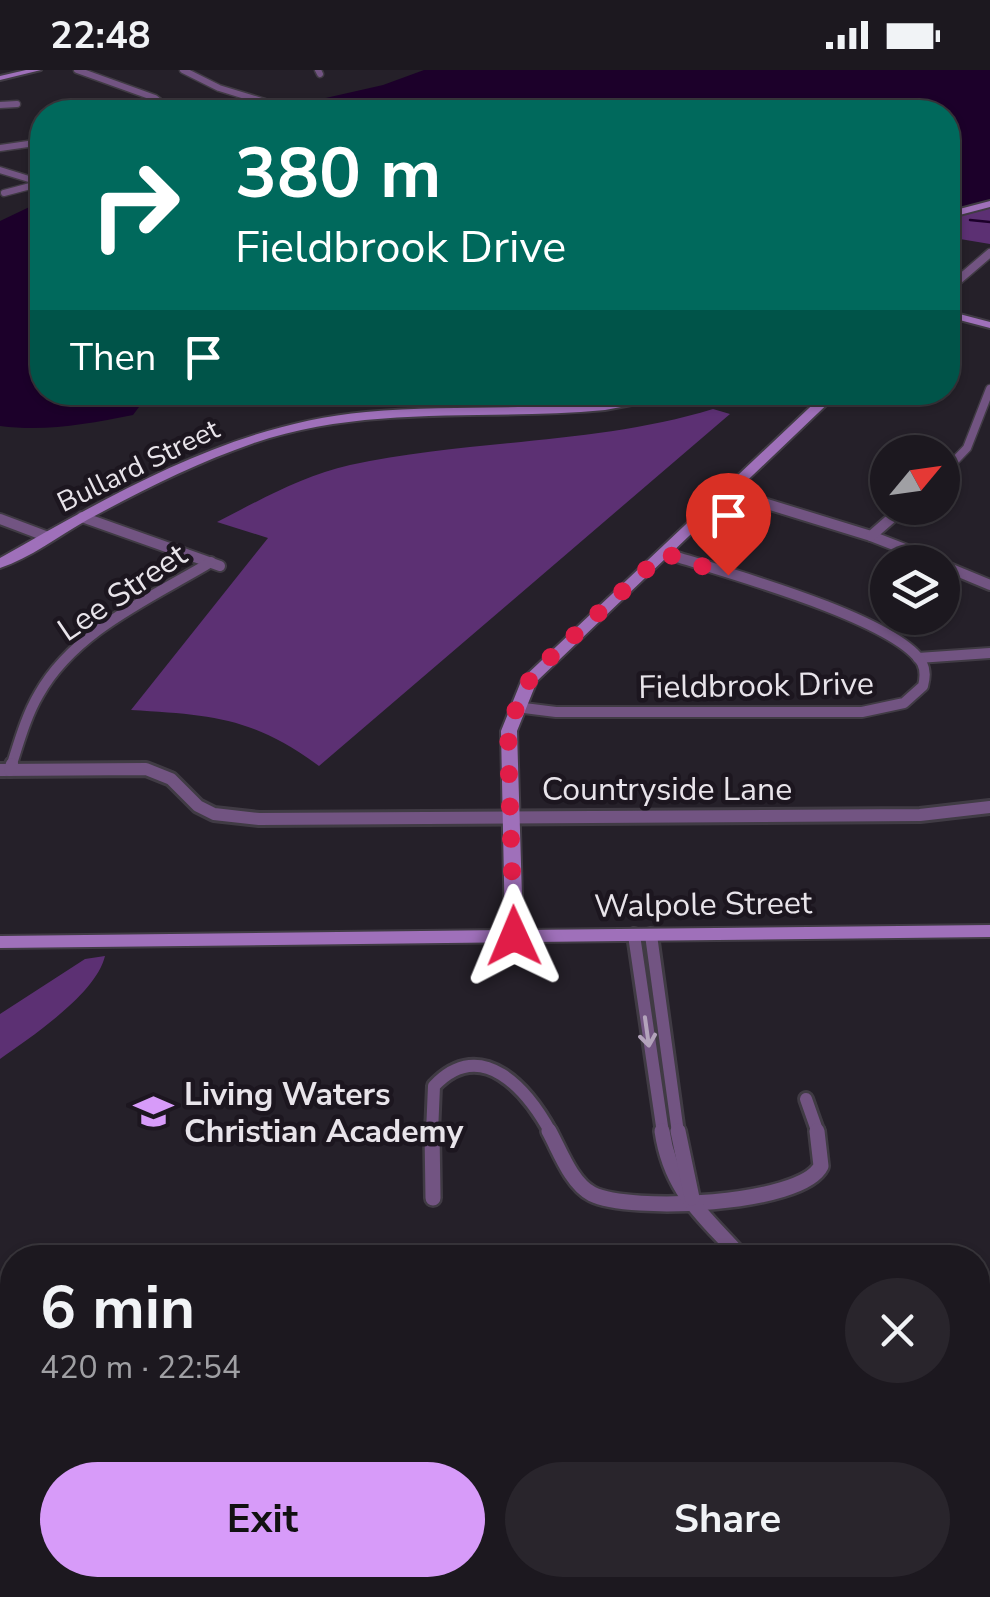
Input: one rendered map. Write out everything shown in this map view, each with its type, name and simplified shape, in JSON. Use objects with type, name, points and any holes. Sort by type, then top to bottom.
[{"type":"main road","points":[[0,78],[37,70]]},
{"type":"main road","points":[[960,212],[986,205]]},
{"type":"main road","points":[[960,317],[990,325]]},
{"type":"main road","name":"Bullard Street","points":[[0,564],[82,518],[204,459],[302,425],[347,417],[613,405]]},
{"type":"main road","points":[[514,936],[509,730],[530,679],[820,405]]},
{"type":"main road","name":"Walpole Street","points":[[0,942],[990,931]]},
{"type":"street","points":[[77,70],[158,100]]},
{"type":"street","points":[[183,70],[219,88],[258,100]]},
{"type":"street","points":[[0,106],[17,104]]},
{"type":"street","points":[[0,148],[28,144]]},
{"type":"street","points":[[0,170],[30,179]]},
{"type":"street","points":[[4,193],[30,186]]},
{"type":"street","points":[[960,280],[987,257]]},
{"type":"street","points":[[960,456],[968,448],[975,420],[990,388]]},
{"type":"street","points":[[975,420],[990,422]]},
{"type":"street","points":[[728,492],[893,545]]},
{"type":"street","name":"Lee Street","points":[[5,770],[45,683],[66,659],[110,625],[215,564],[82,518]]},
{"type":"street","points":[[0,519],[48,537]]},
{"type":"street","points":[[871,536],[884,525]]},
{"type":"street","name":"Fieldbrook Drive","points":[[516,707],[556,712],[862,712],[914,698],[926,677],[918,658],[832,612],[664,553]]},
{"type":"street","points":[[960,572],[990,585]]},
{"type":"street","points":[[918,658],[990,653]]},
{"type":"street","name":"Countryside Lane","points":[[5,770],[146,769],[170,779],[198,806],[235,818],[920,815],[990,807]]},
{"type":"street","points":[[642,935],[663,1148],[671,1174],[731,1245]]},
{"type":"street","points":[[433,1198],[431,1090],[444,1075],[478,1066],[501,1071],[526,1092],[586,1190],[607,1198],[693,1202],[794,1188],[818,1174],[821,1148],[806,1099]]},
{"type":"shaded area","points":[[424,70],[990,70],[990,201],[960,208],[960,100],[317,100],[383,85]]},
{"type":"shaded area","points":[[30,207],[30,405],[140,405],[133,415],[50,428],[0,426],[0,221]]},
{"type":"shaded area","points":[[990,208],[990,244],[960,239],[963,215]]},
{"type":"shaded area","points":[[713,409],[730,414],[319,766],[251,728],[208,717],[131,710],[268,538],[217,522],[249,505],[298,482],[350,465],[441,450],[578,436]]},
{"type":"shaded area","points":[[105,956],[76,999],[0,1059],[0,1014],[85,959]]},
{"type":"waterway","points":[[970,220],[990,222]]},
{"type":"place","name":"Living Waters Christian Academy","points":[[154,1112]]},
{"type":"route","points":[[514,936],[508,744],[521,694],[553,654],[664,553],[728,575]]}]
